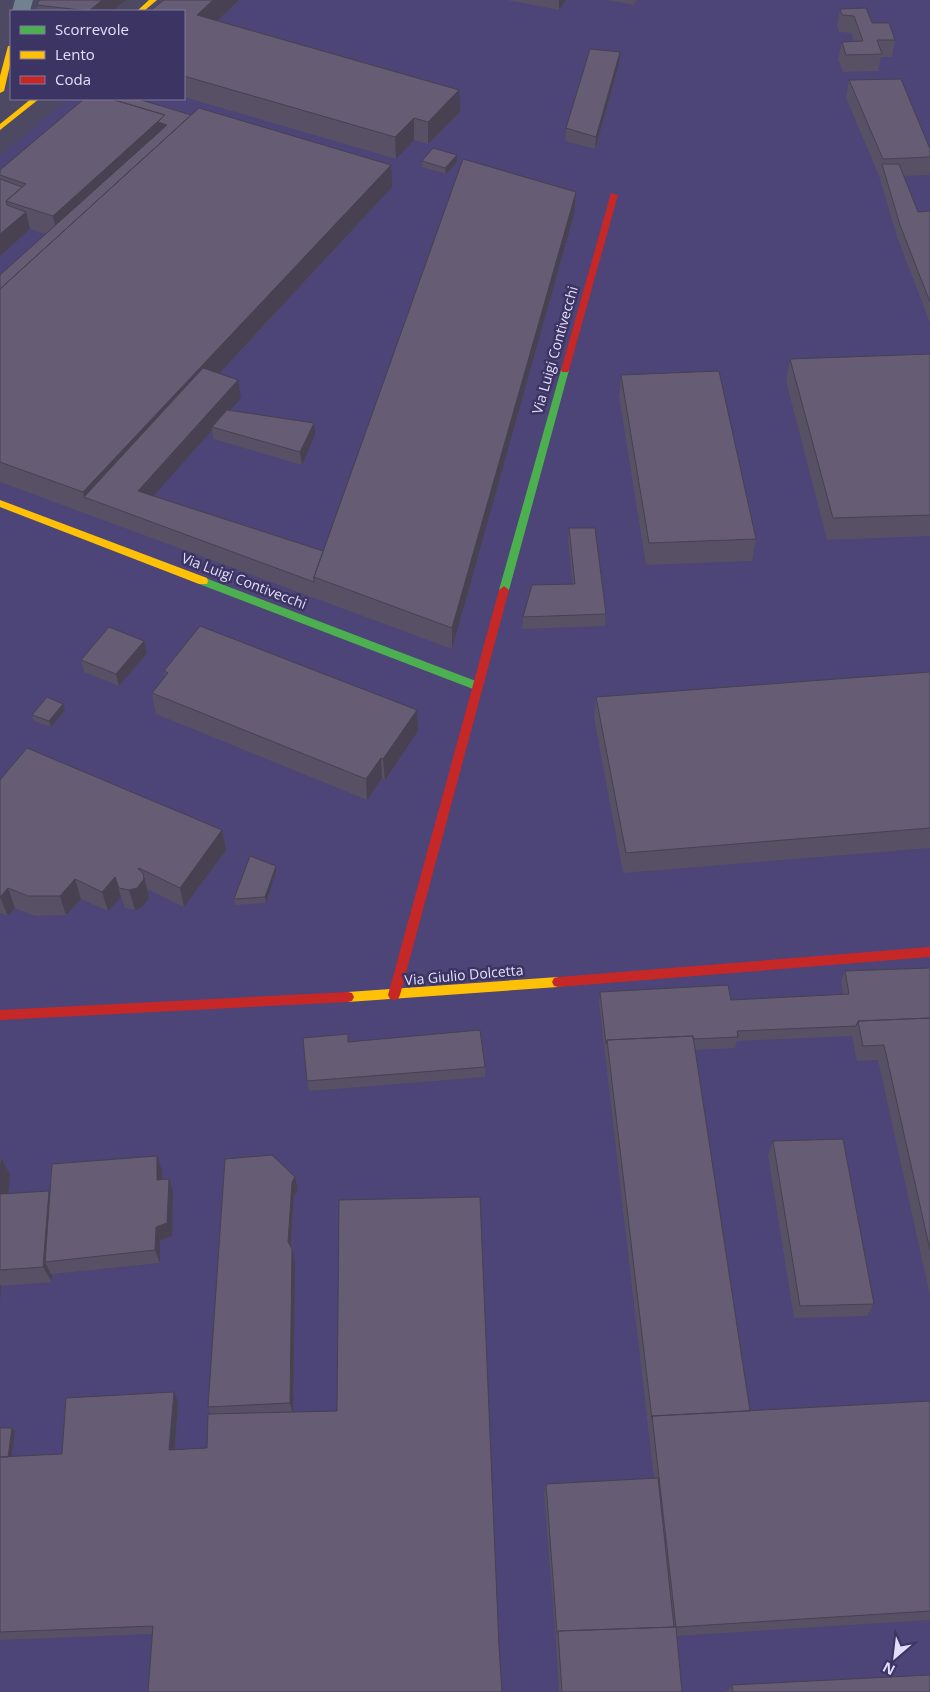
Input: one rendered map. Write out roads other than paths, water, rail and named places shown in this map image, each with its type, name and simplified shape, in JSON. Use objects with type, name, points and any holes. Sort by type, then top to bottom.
[{"type":"street","points":[[141,10],[153,0]]},
{"type":"street","points":[[0,91],[10,52]]},
{"type":"street","points":[[0,128],[34,100]]},
{"type":"street","name":"Via Luigi Contivecchi","points":[[394,995],[476,686],[614,195]]},
{"type":"street","name":"Via Luigi Contivecchi","points":[[0,503],[476,686]]},
{"type":"street","name":"Via Giulio Dolcetta","points":[[0,1014],[394,995],[930,952]]}]
